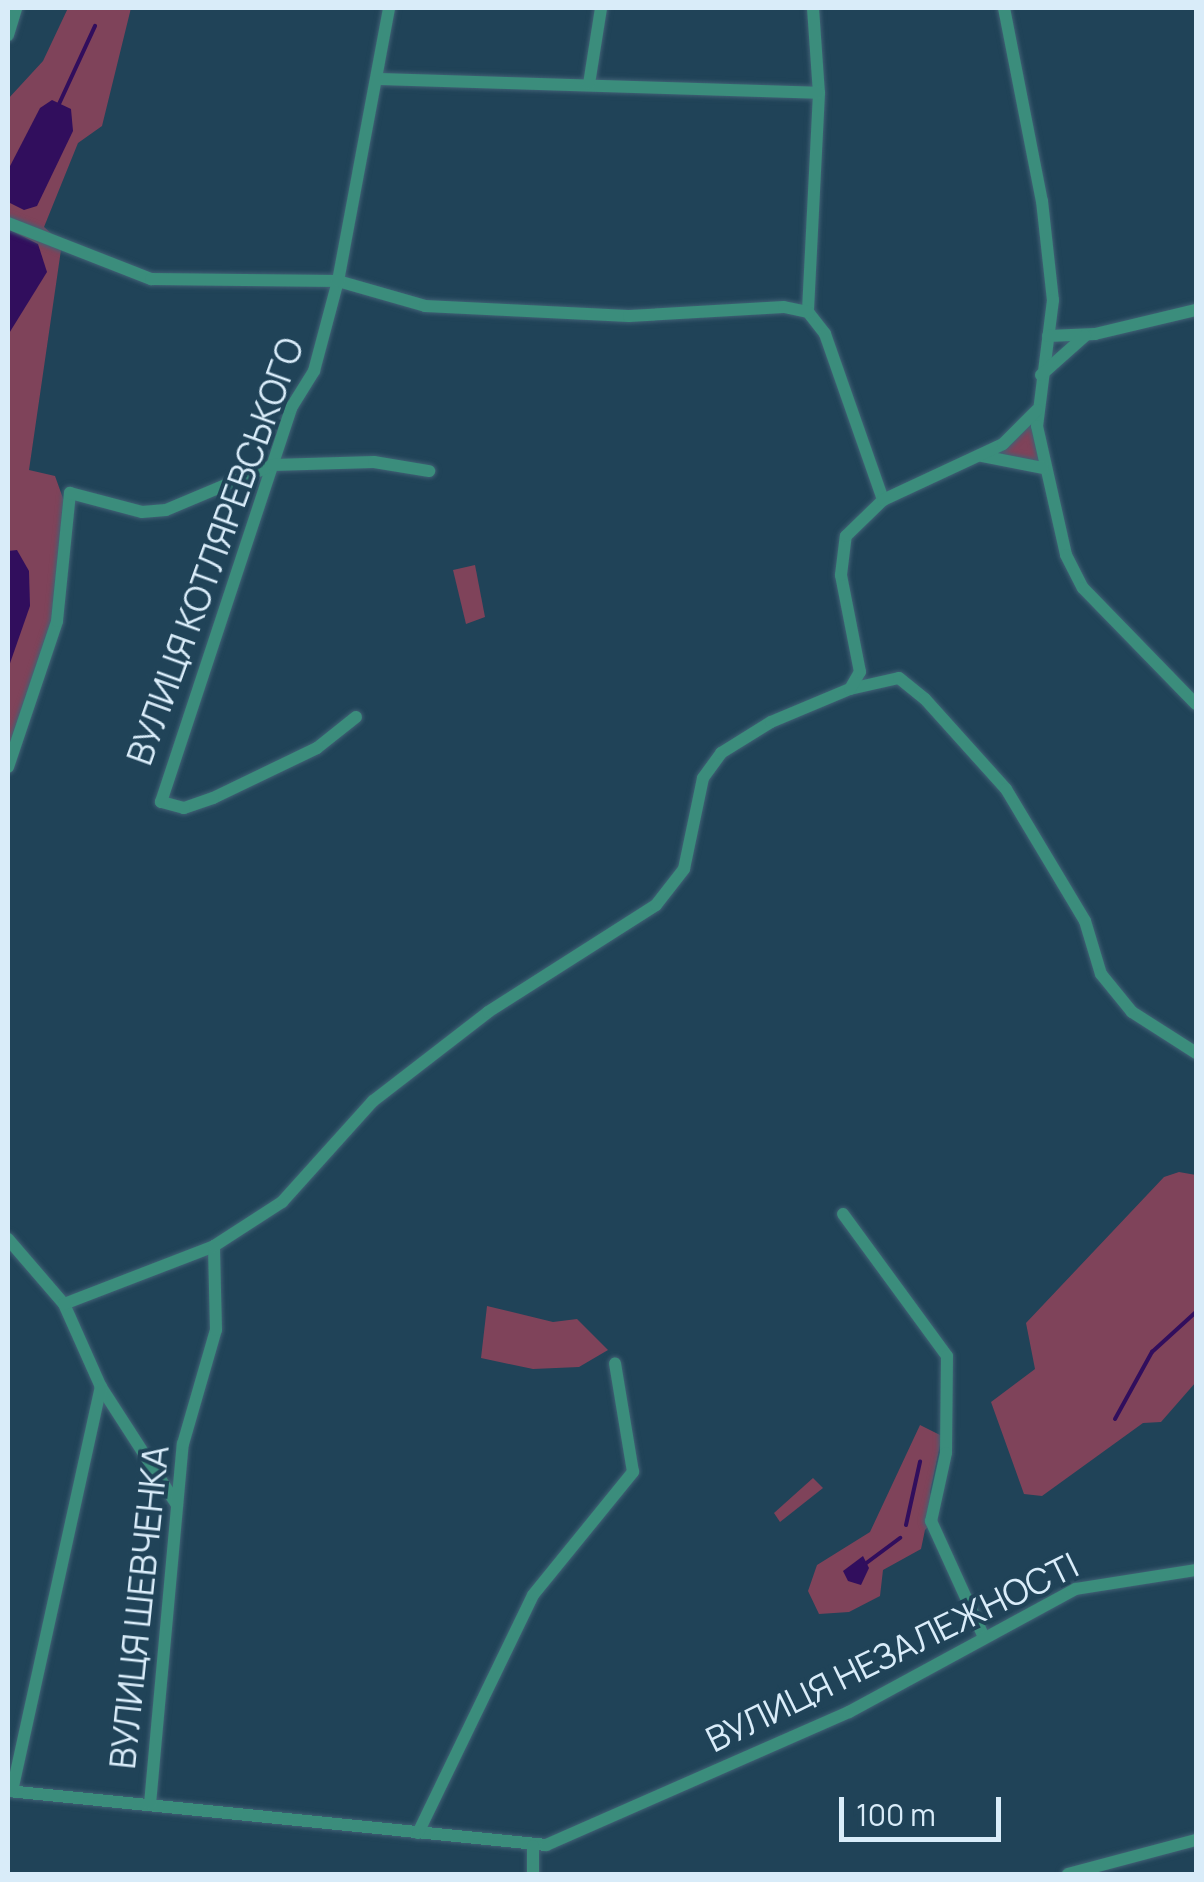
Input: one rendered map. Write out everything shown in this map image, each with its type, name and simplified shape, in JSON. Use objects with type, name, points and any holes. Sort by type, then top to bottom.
[{"type":"street","points":[[8,35],[16,8]]},
{"type":"street","name":"ВУЛИЦЯ КОТЛЯРЕВСЬКОГО","points":[[356,718],[317,748],[214,798],[184,808],[161,802],[291,408],[314,371],[338,281],[389,8]]},
{"type":"street","points":[[588,84],[600,8]]},
{"type":"street","points":[[813,8],[818,93],[808,312],[825,334],[883,500]]},
{"type":"street","points":[[1004,8],[1042,201],[1053,300],[1037,410],[1043,468],[1077,579],[1196,704]]},
{"type":"street","points":[[378,79],[588,84],[750,96],[818,93]]},
{"type":"street","points":[[8,223],[152,279],[338,281],[425,306],[629,316],[784,307],[808,312]]},
{"type":"street","points":[[1048,336],[1088,335],[1196,310]]},
{"type":"street","points":[[1041,375],[1088,335]]},
{"type":"street","points":[[850,690],[860,672],[840,575],[846,536],[883,500],[982,456],[1037,410]]},
{"type":"street","points":[[982,456],[1043,468]]},
{"type":"street","points":[[8,766],[57,621],[70,493],[142,512],[166,510],[273,466],[374,462],[429,471]]},
{"type":"street","points":[[64,1304],[214,1246],[282,1202],[373,1101],[488,1012],[656,905],[684,869],[702,778],[721,754],[771,722],[850,690],[899,678],[924,698],[1006,789],[1085,920],[1101,974],[1132,1012],[1196,1053]]},
{"type":"street","points":[[844,1214],[947,1356],[946,1453],[931,1521],[983,1634]]},
{"type":"street","points":[[8,1239],[64,1304],[101,1387],[177,1505]]},
{"type":"street","name":"ВУЛИЦЯ ШЕВЧЕНКА","points":[[150,1804],[183,1444],[216,1330],[214,1246]]},
{"type":"street","points":[[418,1833],[533,1595],[633,1472],[615,1363]]},
{"type":"street","points":[[10,1791],[101,1387]]},
{"type":"street","name":"ВУЛИЦЯ НЕЗАЛЕЖНОСТІ","points":[[10,1791],[533,1846],[560,1841],[849,1712],[983,1634],[1100,1582],[1196,1570]]},
{"type":"street","points":[[1068,1874],[1196,1840]]},
{"type":"street","points":[[532,1874],[533,1846]]},
{"type":"shaded area","points":[[68,8],[131,8],[102,126],[78,143],[44,227],[62,243],[29,470],[55,476],[64,501],[61,600],[8,767],[8,99],[43,61]]},
{"type":"shaded area","points":[[52,100],[71,109],[73,131],[37,206],[24,210],[8,202],[8,170],[40,108]]},
{"type":"shaded area","points":[[8,229],[38,244],[47,272],[8,335]]},
{"type":"shaded area","points":[[1037,410],[1043,468],[981,456]]},
{"type":"shaded area","points":[[17,550],[29,571],[30,606],[8,669],[8,551]]},
{"type":"shaded area","points":[[475,565],[485,617],[466,624],[453,570]]},
{"type":"shaded area","points":[[1179,1172],[1196,1175],[1196,1382],[1161,1422],[1143,1423],[1042,1496],[1024,1494],[991,1402],[1035,1369],[1026,1323],[1164,1177]]},
{"type":"shaded area","points":[[487,1306],[553,1322],[577,1319],[608,1350],[579,1367],[533,1369],[481,1358]]},
{"type":"shaded area","points":[[920,1425],[942,1436],[930,1492],[937,1517],[925,1530],[921,1549],[883,1570],[880,1596],[849,1612],[819,1614],[808,1591],[817,1565],[870,1532]]},
{"type":"shaded area","points":[[813,1478],[823,1488],[780,1522],[774,1513]]},
{"type":"shaded area","points":[[863,1556],[869,1568],[861,1585],[848,1581],[843,1571]]},
{"type":"waterway","points":[[59,104],[95,26]]},
{"type":"waterway","points":[[1115,1419],[1152,1352],[1196,1312]]},
{"type":"waterway","points":[[906,1525],[920,1462]]},
{"type":"waterway","points":[[865,1564],[900,1538]]}]
